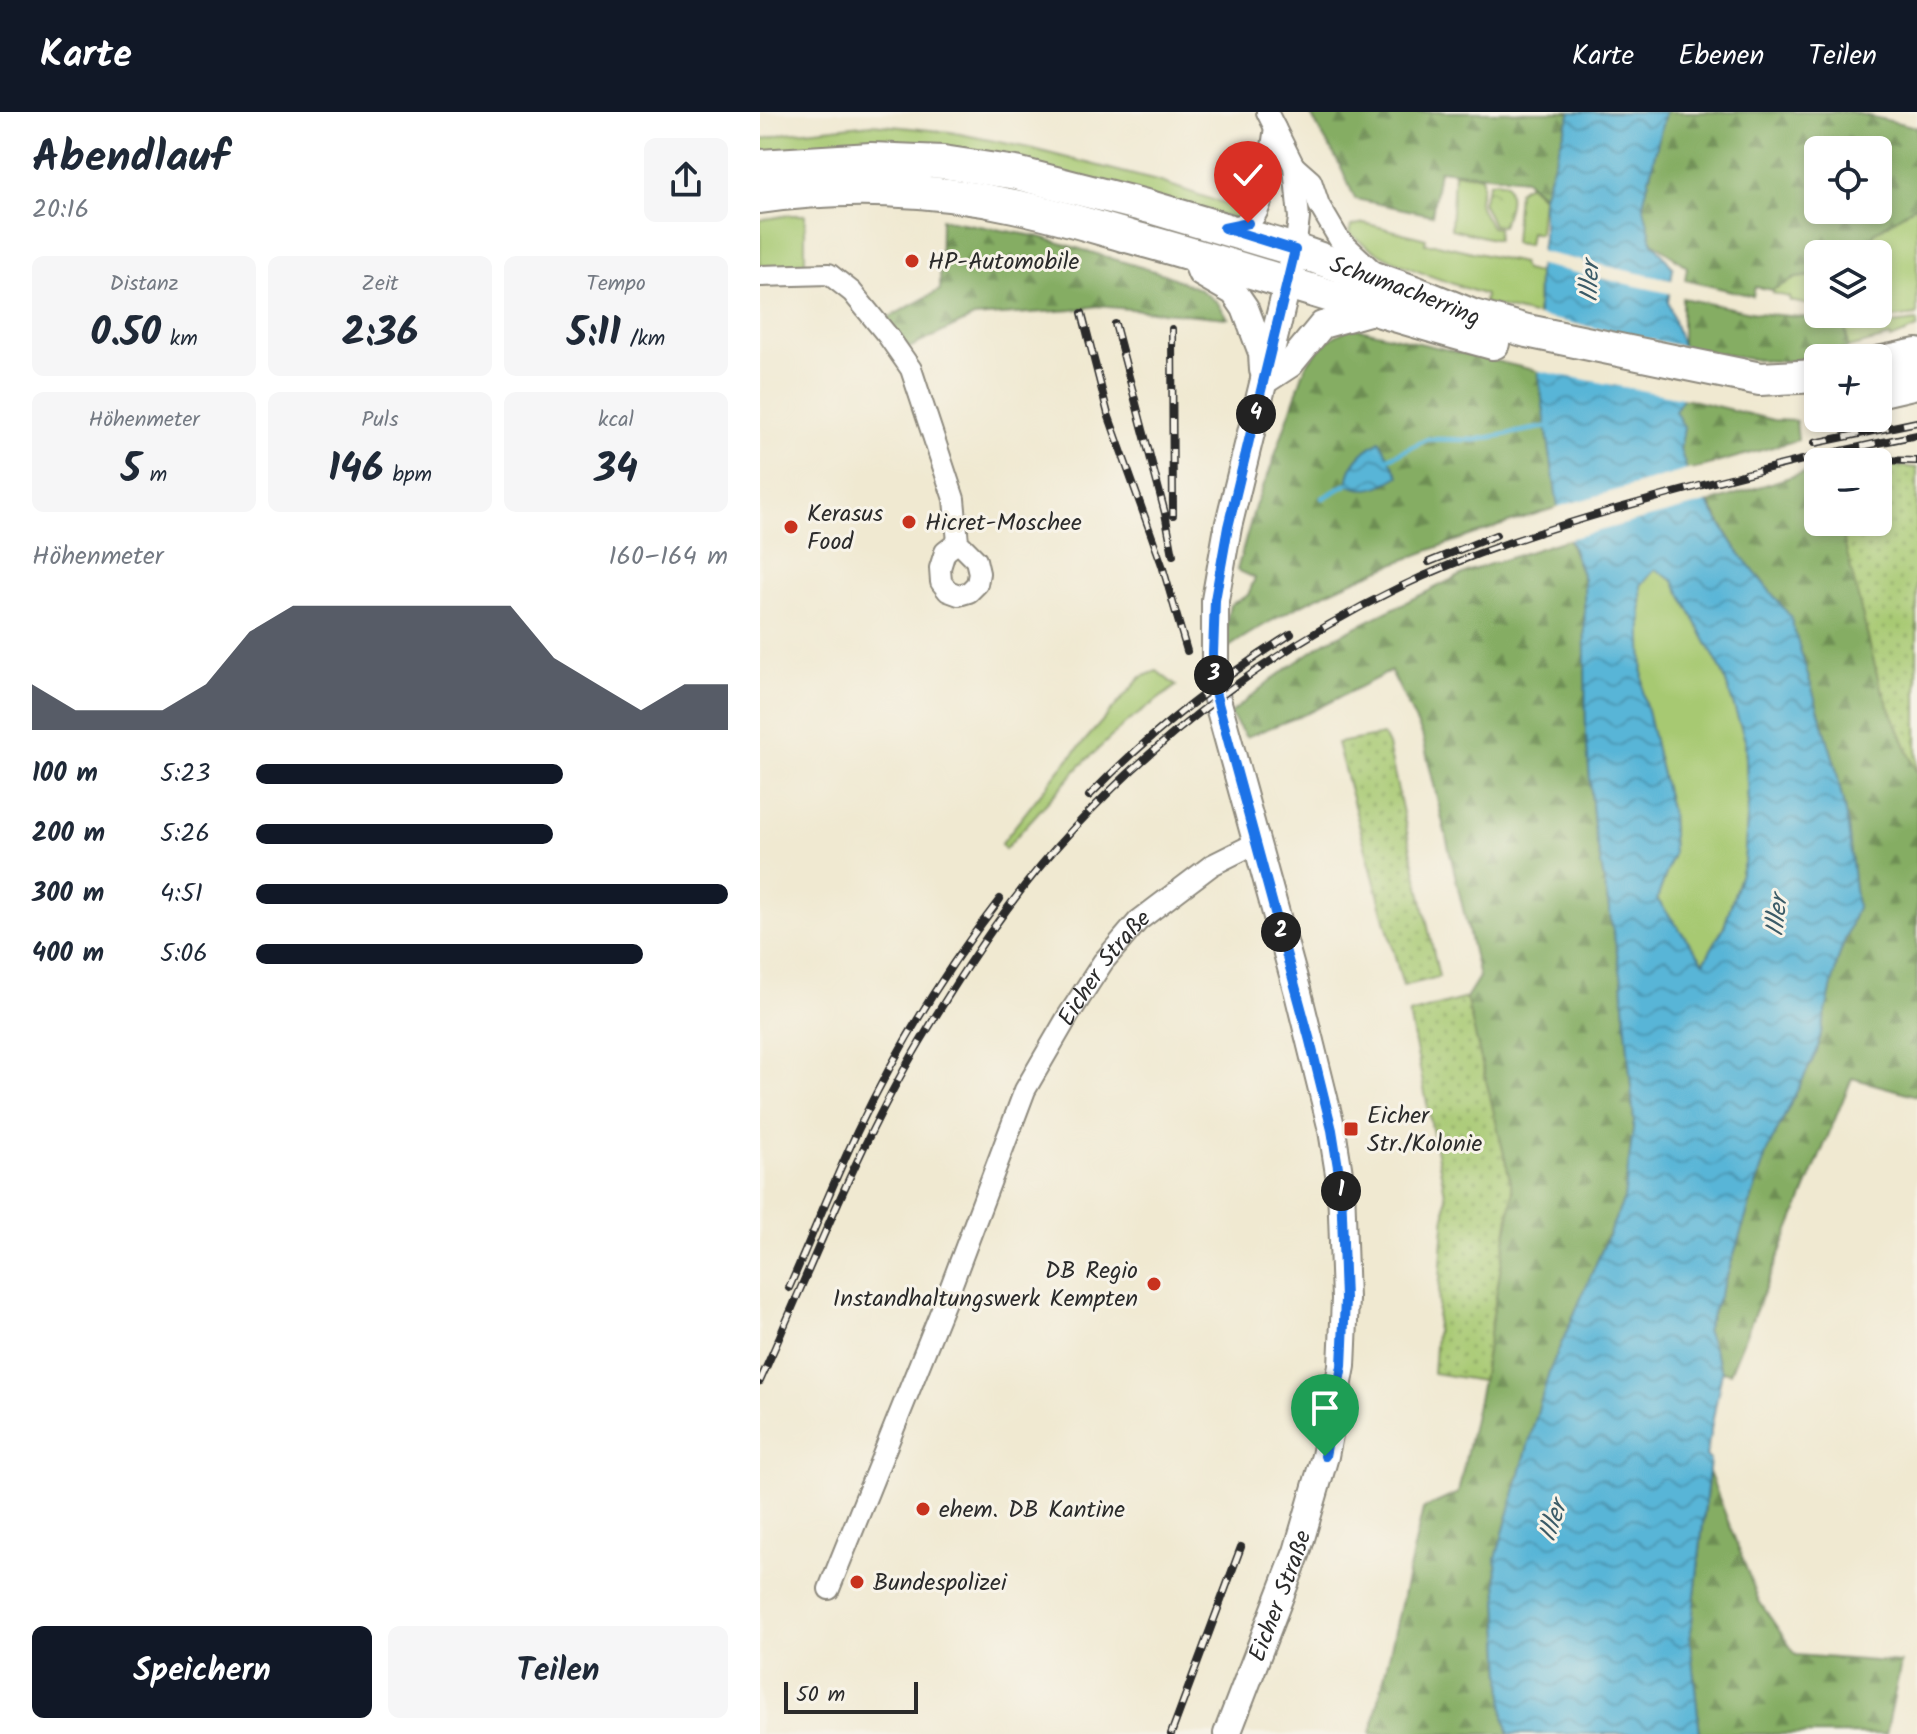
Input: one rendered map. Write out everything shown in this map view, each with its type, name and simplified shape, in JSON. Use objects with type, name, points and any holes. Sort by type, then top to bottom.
[{"type":"main road","name":"Schumacherring","points":[[760,166],[871,159],[943,162],[1016,173],[1295,250],[1395,301],[1510,347],[1758,400],[1804,399]]},
{"type":"main road","name":"Schumacherring","points":[[760,197],[876,190],[942,194],[1013,206],[1287,282],[1473,316],[1527,331],[1760,379],[1804,377]]},
{"type":"street","points":[[1271,120],[1294,166],[1299,218],[1295,250]]},
{"type":"street","points":[[1224,228],[1253,219],[1263,196],[1271,120]]},
{"type":"street","points":[[1194,255],[1201,273],[1234,292],[1245,308],[1262,353],[1264,381],[1290,364],[1322,325],[1395,301],[1339,239],[1319,205],[1311,181],[1294,166]]},
{"type":"street","name":"Eicher Straße","points":[[1227,1734],[1297,1552],[1325,1456],[1342,1366],[1345,1299],[1341,1186],[1332,1130],[1215,692],[1214,623],[1228,527],[1295,250]]},
{"type":"street","points":[[760,276],[829,274],[852,292],[888,336],[911,369],[954,499],[958,542]]},
{"type":"street","name":"Eicher Straße","points":[[829,1589],[944,1303],[1025,1090],[1060,1028],[1103,962],[1138,921],[1212,865],[1256,843]]},
{"type":"green space","points":[[1309,112],[1571,112],[1543,196],[1525,179],[1439,170],[1432,215],[1355,199],[1340,165]]},
{"type":"green space","points":[[1665,112],[1851,112],[1917,127],[1917,205],[1892,221],[1892,136],[1804,136],[1804,224],[1888,224],[1874,233],[1872,240],[1804,240],[1804,277],[1772,290],[1755,287],[1753,296],[1685,280],[1687,267],[1652,241],[1643,204]]},
{"type":"green space","points":[[872,124],[950,132],[1029,148],[1161,182],[1241,212],[1237,219],[1149,198],[760,156],[760,140],[786,133]]},
{"type":"green space","points":[[1454,173],[1481,176],[1480,205],[1491,227],[1498,228],[1497,240],[1451,229]]},
{"type":"green space","points":[[1489,183],[1506,183],[1509,194],[1508,210],[1502,226],[1493,225],[1482,202]]},
{"type":"green space","points":[[1528,184],[1542,197],[1539,234],[1530,232],[1528,245],[1514,243],[1518,191]]},
{"type":"green space","points":[[1917,205],[1917,315],[1892,318],[1892,240],[1872,240],[1874,233]]},
{"type":"green space","points":[[805,215],[805,268],[760,272],[760,220]]},
{"type":"green space","points":[[941,219],[1040,237],[1164,274],[1199,289],[1217,302],[1228,318],[1097,306],[974,317],[909,348],[884,320],[940,290]]},
{"type":"green space","points":[[1364,223],[1426,239],[1425,244],[1522,263],[1524,270],[1538,273],[1537,316],[1484,303],[1485,295],[1414,270],[1380,254],[1349,233],[1351,226]]},
{"type":"green space","points":[[1804,277],[1804,304],[1772,293],[1772,290]]},
{"type":"green space","points":[[1682,298],[1756,313],[1804,317],[1804,328],[1846,328],[1848,344],[1804,344],[1804,360],[1790,361],[1744,358],[1682,346]]},
{"type":"green space","points":[[1917,321],[1917,328],[1891,339],[1848,344],[1846,328],[1892,328],[1892,324]]},
{"type":"green space","points":[[1351,327],[1538,371],[1558,507],[1474,534],[1343,585],[1262,626],[1226,649],[1230,605],[1248,595],[1255,578],[1237,570],[1256,503],[1306,365],[1325,342]]},
{"type":"green space","points":[[1683,398],[1773,420],[1796,421],[1798,440],[1687,471],[1680,449],[1684,428],[1675,411]]},
{"type":"green space","points":[[1892,465],[1917,468],[1917,773],[1879,682],[1843,536],[1892,536]]},
{"type":"green space","points":[[1804,472],[1804,536],[1843,536],[1879,682],[1917,773],[1917,1096],[1852,1078],[1730,1373],[1722,1371],[1706,1330],[1728,1273],[1767,1151],[1817,1051],[1838,959],[1857,907],[1848,827],[1835,764],[1790,617],[1739,553],[1709,503]]},
{"type":"green space","points":[[1568,539],[1584,580],[1586,734],[1594,826],[1622,980],[1634,1122],[1624,1199],[1549,1372],[1496,1558],[1504,1716],[1509,1734],[1371,1734],[1423,1509],[1458,1493],[1482,1381],[1513,1192],[1466,998],[1479,977],[1422,734],[1391,671],[1308,713],[1246,737],[1230,714],[1272,679],[1325,642],[1469,571]]},
{"type":"green space","points":[[1655,569],[1674,581],[1723,673],[1745,740],[1748,805],[1744,863],[1724,927],[1704,962],[1657,899],[1673,854],[1671,813],[1643,694],[1641,585]]},
{"type":"green space","points":[[1157,671],[1176,686],[1125,724],[1080,766],[1005,849],[1001,844],[1060,769],[1141,677]]},
{"type":"green space","points":[[1383,735],[1388,745],[1439,977],[1403,986],[1337,743]]},
{"type":"green space","points":[[1466,998],[1513,1192],[1482,1381],[1433,1373],[1446,1198],[1409,1014]]},
{"type":"green space","points":[[1709,1472],[1759,1601],[1796,1655],[1901,1663],[1886,1734],[1700,1734],[1690,1640]]},
{"type":"water","name":"Iller","points":[[1571,112],[1665,112],[1643,204],[1652,241],[1673,268],[1668,302],[1682,346],[1683,398],[1675,411],[1684,428],[1680,449],[1687,471],[1739,553],[1790,616],[1835,764],[1848,827],[1857,907],[1838,959],[1817,1051],[1767,1151],[1728,1273],[1706,1330],[1722,1371],[1706,1456],[1710,1460],[1690,1640],[1700,1734],[1509,1734],[1504,1716],[1496,1558],[1549,1372],[1624,1199],[1634,1122],[1622,980],[1594,826],[1586,734],[1584,580],[1558,507],[1538,371],[1538,273],[1543,237],[1543,196]],"holes":[[[1655,569],[1674,581],[1723,673],[1745,740],[1748,805],[1744,863],[1724,927],[1704,962],[1657,899],[1673,854],[1671,813],[1643,694],[1641,585]]]},
{"type":"water","points":[[1380,441],[1399,476],[1374,488],[1361,489],[1347,484],[1358,458]]},
{"type":"pier","points":[[1537,251],[1675,281],[1673,294],[1535,264]]},
{"type":"pier","points":[[1533,315],[1686,347],[1687,399],[1534,370]]},
{"type":"pier","points":[[1691,469],[1713,501],[1564,540],[1554,508]]},
{"type":"waterway","points":[[1389,458],[1428,439],[1475,440],[1551,426]]},
{"type":"waterway","points":[[1323,498],[1347,484]]},
{"type":"railway","points":[[1082,313],[1108,414],[1162,565],[1187,651]]},
{"type":"railway","points":[[1115,324],[1165,513],[1173,555]]},
{"type":"railway","points":[[1172,329],[1173,515]]},
{"type":"railway","points":[[1815,443],[1917,422]]},
{"type":"railway","points":[[760,1381],[875,1124],[954,986],[991,931],[1051,853],[1108,793],[1184,725],[1266,664],[1309,637],[1398,588],[1453,564],[1594,515],[1733,477],[1917,435]]},
{"type":"railway","points":[[1892,460],[1917,461]]},
{"type":"railway","points":[[1429,562],[1496,535]]},
{"type":"railway","points":[[1089,796],[1185,709],[1291,634]]},
{"type":"railway","points":[[789,1288],[848,1151],[888,1071],[922,1011],[1000,899]]},
{"type":"railway","points":[[1171,1734],[1241,1547]]},
{"type":"place","name":"HP-Automobile","points":[[912,261]]},
{"type":"place","name":"Hicret-Moschee","points":[[909,522]]},
{"type":"place","name":"Kerasus Food","points":[[791,527]]},
{"type":"place","name":"Eicher Str./Kolonie","points":[[1351,1129]]},
{"type":"place","name":"DB Regio Instandhaltungswerk Kempten","points":[[1154,1284]]},
{"type":"place","name":"ehem. DB Kantine","points":[[923,1509]]},
{"type":"place","name":"Bundespolizei","points":[[857,1582]]},
{"type":"route","points":[[1248,223],[1224,228],[1295,250],[1228,527],[1215,600],[1215,692],[1298,993],[1332,1130],[1341,1186],[1345,1299],[1342,1366],[1325,1456]]}]
